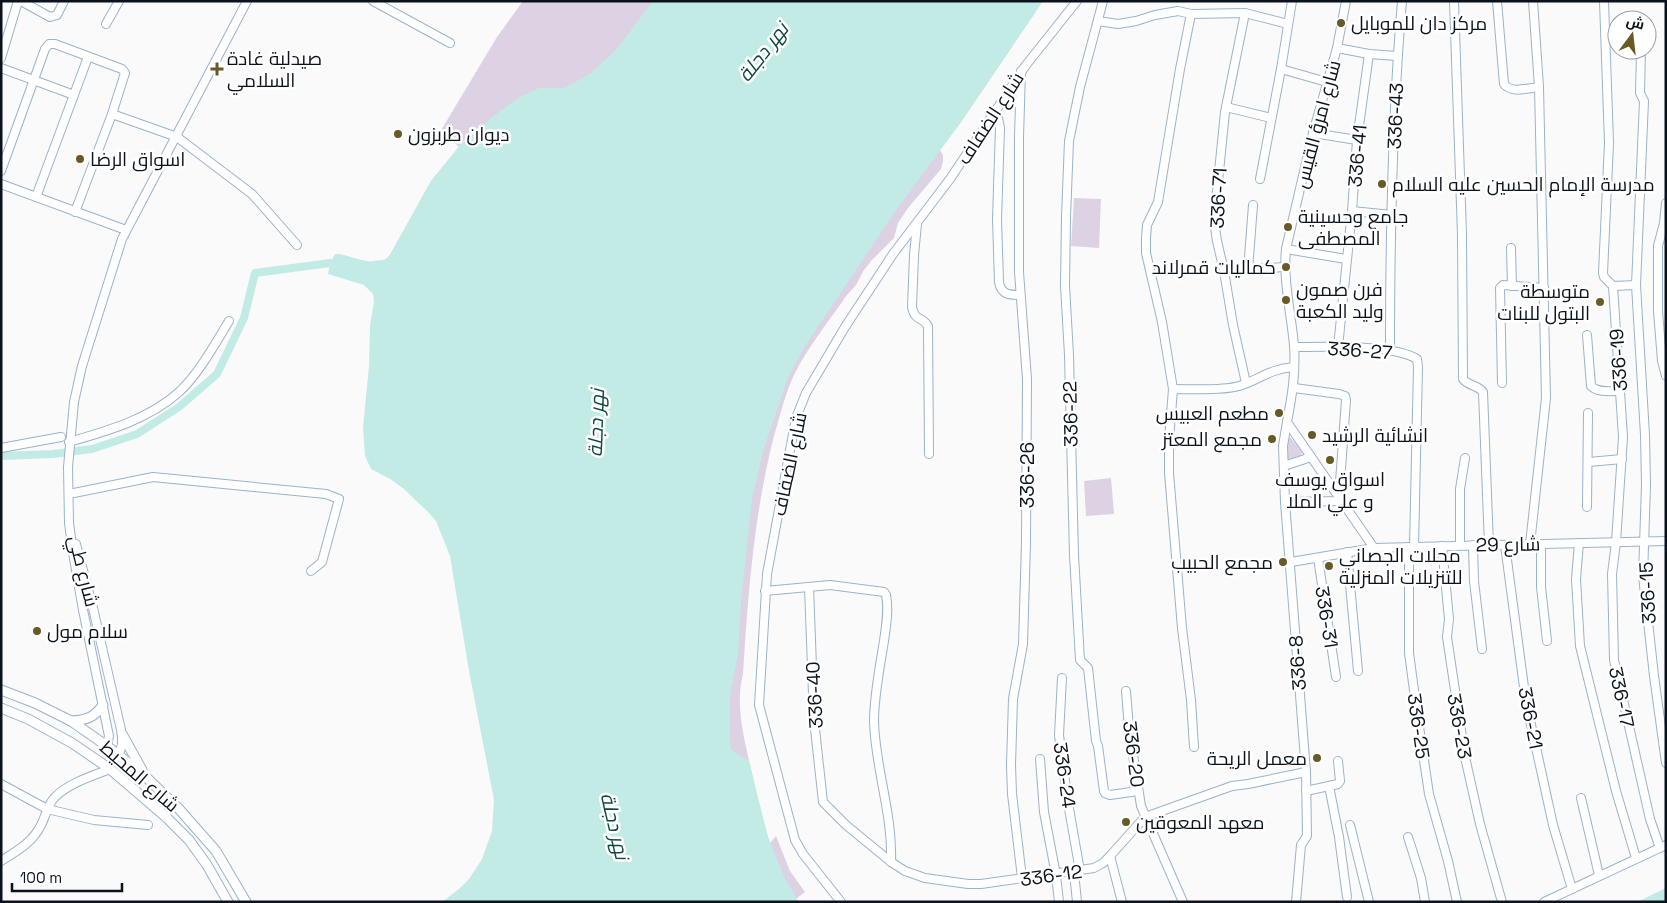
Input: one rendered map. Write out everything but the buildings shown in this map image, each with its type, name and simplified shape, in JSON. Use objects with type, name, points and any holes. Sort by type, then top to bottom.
[{"type":"main road","name":"شارع المحيط","points":[[1,690],[35,703],[71,721],[107,746],[146,777],[179,809],[216,851],[246,902]]},
{"type":"main road","points":[[71,721],[91,718],[97,714],[103,705]]},
{"type":"main road","name":"شارع المحيط","points":[[1,708],[28,719],[90,754],[113,771],[166,817],[189,840],[207,865],[228,902]]},
{"type":"main road","points":[[122,734],[146,777]]},
{"type":"main road","points":[[90,754],[96,749],[98,740]]},
{"type":"main road","points":[[107,746],[106,759],[113,771],[119,765],[128,762]]},
{"type":"main road","points":[[90,754],[106,759],[118,755]]},
{"type":"street","points":[[1,58],[20,1],[50,17],[57,15],[64,1]]},
{"type":"street","points":[[106,24],[120,1]]},
{"type":"street","name":"شارع طي","points":[[107,746],[110,736],[73,553],[69,522],[67,438],[82,366],[122,239],[247,1]]},
{"type":"street","points":[[373,1],[450,43]]},
{"type":"street","name":"شارع الضفاف","points":[[841,902],[803,854],[795,840],[760,711],[765,591],[768,564],[798,412],[815,377],[845,327],[917,222],[950,179],[1021,71],[1076,1]]},
{"type":"street","name":"336-22","points":[[1103,1],[1080,87],[1069,140],[1065,286],[1069,354],[1075,564],[1080,660],[1088,668],[1104,791],[1105,794],[1110,795],[1138,791]]},
{"type":"street","points":[[1260,179],[1292,1]]},
{"type":"street","name":"شارع امرؤ القيس","points":[[1287,422],[1294,388],[1294,347],[1284,267],[1286,249],[1312,133],[1337,48],[1346,1]]},
{"type":"street","name":"336-43","points":[[1390,350],[1397,56],[1402,1]]},
{"type":"street","points":[[1454,1],[1462,235],[1463,379],[1466,384],[1481,388],[1483,392],[1489,545]]},
{"type":"street","points":[[1497,1],[1504,84],[1508,89],[1514,90],[1539,87]]},
{"type":"street","points":[[1530,544],[1546,398],[1539,87],[1533,1]]},
{"type":"street","name":"336-19","points":[[1604,1],[1609,143],[1603,273],[1604,277],[1613,286],[1623,437],[1616,542]]},
{"type":"street","points":[[1098,21],[1118,24],[1178,11],[1191,14],[1245,13],[1288,24]]},
{"type":"street","name":"336-71","points":[[1245,13],[1226,108],[1215,197],[1214,221],[1233,326],[1246,383]]},
{"type":"street","points":[[1191,14],[1158,202],[1147,225],[1146,253],[1162,322],[1173,389],[1168,440],[1169,473],[1194,747]]},
{"type":"street","points":[[1,171],[45,49],[49,44],[55,44],[124,71],[112,114],[75,212]]},
{"type":"street","points":[[1337,48],[1369,54],[1397,56]]},
{"type":"street","name":"336-41","points":[[1338,347],[1352,211],[1357,140],[1369,54]]},
{"type":"street","points":[[36,197],[88,57]]},
{"type":"street","name":"336-15","points":[[1641,60],[1640,93],[1644,101],[1636,285],[1645,435],[1645,542],[1643,576],[1666,763]]},
{"type":"street","points":[[1,68],[74,95]]},
{"type":"street","points":[[1281,69],[1327,82]]},
{"type":"street","name":"336-26","points":[[1021,71],[1019,272],[1027,379],[1026,543],[1024,644],[1013,699],[1012,765],[1013,803],[1022,878]]},
{"type":"street","points":[[1226,108],[1271,118]]},
{"type":"street","points":[[994,112],[998,118],[1000,128],[996,219],[1000,287],[1002,291],[1008,294],[1020,295]]},
{"type":"street","points":[[112,114],[176,137],[252,194],[297,245]]},
{"type":"street","points":[[1312,133],[1357,140]]},
{"type":"street","points":[[1,184],[126,230]]},
{"type":"street","points":[[1666,203],[1664,224],[1658,246],[1658,311],[1662,361],[1666,376]]},
{"type":"street","points":[[1248,270],[1253,205]]},
{"type":"street","points":[[1352,211],[1392,215]]},
{"type":"street","points":[[917,222],[912,307],[913,314],[917,319],[926,322],[928,326],[929,454]]},
{"type":"street","points":[[1511,248],[1512,286]]},
{"type":"street","points":[[1286,249],[1346,259]]},
{"type":"street","points":[[1224,271],[1284,267]]},
{"type":"street","points":[[1502,383],[1500,288],[1503,285],[1544,288]]},
{"type":"street","points":[[1613,286],[1636,285]]},
{"type":"street","points":[[1,448],[67,438],[119,427],[144,416],[178,393],[208,357],[229,321]]},
{"type":"street","points":[[1587,335],[1591,386],[1594,389],[1620,391]]},
{"type":"street","name":"336-27","points":[[1294,347],[1390,350],[1408,354],[1416,359],[1418,367],[1411,547]]},
{"type":"street","points":[[1173,389],[1237,386],[1270,371],[1294,367]]},
{"type":"street","points":[[1294,388],[1345,396],[1340,499]]},
{"type":"street","points":[[1587,507],[1589,462],[1588,413]]},
{"type":"street","points":[[1287,422],[1374,548]]},
{"type":"street","name":"336-8","points":[[1287,422],[1283,446],[1285,502],[1306,772],[1307,836],[1301,845],[1296,902]]},
{"type":"street","points":[[1284,466],[1311,457]]},
{"type":"street","points":[[1460,545],[1460,489],[1465,458]]},
{"type":"street","points":[[1589,462],[1622,459]]},
{"type":"street","points":[[69,494],[153,477],[326,494],[339,499],[322,562],[311,571]]},
{"type":"street","points":[[1285,502],[1340,499]]},
{"type":"street","name":"شارع طي","points":[[69,503],[76,547],[93,608],[122,734],[122,744],[118,755]]},
{"type":"street","name":"شارع 29","points":[[1291,562],[1374,548],[1666,541]]},
{"type":"street","name":"336-17","points":[[1616,542],[1612,574],[1614,660],[1646,800],[1663,846]]},
{"type":"street","points":[[1579,543],[1576,579],[1580,646],[1616,791],[1636,858]]},
{"type":"street","points":[[1541,544],[1541,587],[1547,641]]},
{"type":"street","points":[[1473,545],[1474,581],[1482,649]]},
{"type":"street","name":"336-21","points":[[1505,545],[1526,702],[1553,825],[1572,888]]},
{"type":"street","name":"336-23","points":[[1442,546],[1448,619],[1447,637],[1465,757],[1480,824],[1502,902]]},
{"type":"street","name":"336-25","points":[[1411,547],[1409,653],[1429,794],[1448,861],[1457,902]]},
{"type":"street","points":[[1346,552],[1358,671]]},
{"type":"street","name":"336-31","points":[[1318,558],[1336,677]]},
{"type":"street","points":[[765,591],[834,585],[852,589],[879,590],[886,595],[887,619],[874,730],[889,825],[890,862]]},
{"type":"street","name":"336-40","points":[[810,587],[814,720],[824,802]]},
{"type":"street","name":"336-24","points":[[1062,678],[1059,735],[1077,872],[1077,902]]},
{"type":"street","name":"336-20","points":[[1126,691],[1140,806],[1183,902]]},
{"type":"street","points":[[1040,759],[1044,812],[1056,874],[1059,902]]},
{"type":"street","points":[[1306,791],[1338,784],[1340,781],[1338,761]]},
{"type":"street","points":[[1,861],[25,845],[35,835],[53,798],[64,790],[113,771]]},
{"type":"street","name":"336-12","points":[[824,802],[846,825],[890,862],[913,875],[948,882],[968,884],[992,883],[1077,872],[1098,866],[1110,856],[1145,816],[1232,786],[1306,772]]},
{"type":"street","points":[[1,784],[47,809],[94,820],[148,825]]},
{"type":"street","points":[[1329,786],[1339,837],[1347,897]]},
{"type":"street","points":[[1581,798],[1600,875]]},
{"type":"street","points":[[1350,825],[1369,902]]},
{"type":"street","points":[[1408,837],[1421,878],[1425,902]]},
{"type":"street","points":[[1544,902],[1663,846]]},
{"type":"street","points":[[1110,856],[1122,902]]},
{"type":"shaded area","points":[[523,1],[662,1],[602,70],[473,134],[461,144],[394,257],[384,263],[371,261],[385,260],[391,254],[431,181],[459,147],[442,136],[440,132],[497,37]]},
{"type":"shaded area","points":[[1043,1],[940,150],[943,155],[941,169],[908,208],[898,223],[894,238],[864,270],[856,285],[806,354],[791,382],[774,436],[761,495],[753,554],[740,710],[755,788],[770,843],[776,836],[790,871],[805,892],[792,902],[735,754],[731,750],[727,750],[730,631],[765,414],[847,272]]},
{"type":"shaded area","points":[[1074,198],[1101,199],[1099,248],[1071,246]]},
{"type":"shaded area","points":[[1288,437],[1291,438],[1302,452],[1301,456],[1288,459]]},
{"type":"shaded area","points":[[1111,478],[1114,514],[1086,516],[1084,481]]},
{"type":"water","name":"نهر دجلة","points":[[653,1],[1043,1],[961,122],[894,213],[805,346],[788,377],[763,451],[752,499],[741,601],[738,654],[730,694],[730,738],[731,750],[749,761],[768,837],[784,877],[799,902],[442,902],[469,879],[482,859],[492,831],[494,800],[469,671],[450,556],[436,521],[404,489],[371,469],[365,456],[363,427],[369,366],[370,325],[374,302],[373,294],[364,285],[328,274],[330,263],[335,254],[370,261],[388,258],[431,181],[461,144],[518,98],[539,88],[564,88],[590,74],[616,50]]},
{"type":"water","points":[[1666,888],[1666,902],[1637,902]]},
{"type":"waterway","points":[[1,456],[53,454],[92,449],[137,434],[179,407],[217,374],[244,318],[255,273],[330,263],[340,264]]},
{"type":"place","name":"مركز دان للموبايل","points":[[1341,23]]},
{"type":"place","name":"صيدلية غادة السلامي","points":[[217,69]]},
{"type":"place","name":"ديوان طربزون","points":[[398,134]]},
{"type":"place","name":"اسواق الرضا","points":[[80,159]]},
{"type":"place","name":"مدرسة الإمام الحسين عليه السلام","points":[[1382,184]]},
{"type":"place","name":"جامع وحسينية المصطفى","points":[[1288,227]]},
{"type":"place","name":"كماليات قمرلاند","points":[[1286,267]]},
{"type":"place","name":"فرن صمون وليد الكعبة","points":[[1286,300]]},
{"type":"place","name":"متوسطة البتول للبنات","points":[[1600,302]]},
{"type":"place","name":"مطعم العبيس","points":[[1279,413]]},
{"type":"place","name":"انشائية الرشيد","points":[[1312,435]]},
{"type":"place","name":"مجمع المعتز","points":[[1272,439]]},
{"type":"place","name":"اسواق يوسف و علي الملا","points":[[1330,460]]},
{"type":"place","name":"مجمع الحبيب","points":[[1283,562]]},
{"type":"place","name":"محلات الجصاني للتنزيلات المنزلية","points":[[1329,566]]},
{"type":"place","name":"سلام مول","points":[[37,631]]},
{"type":"place","name":"معمل الريحة","points":[[1317,758]]},
{"type":"place","name":"معهد المعوقين","points":[[1126,822]]}]
